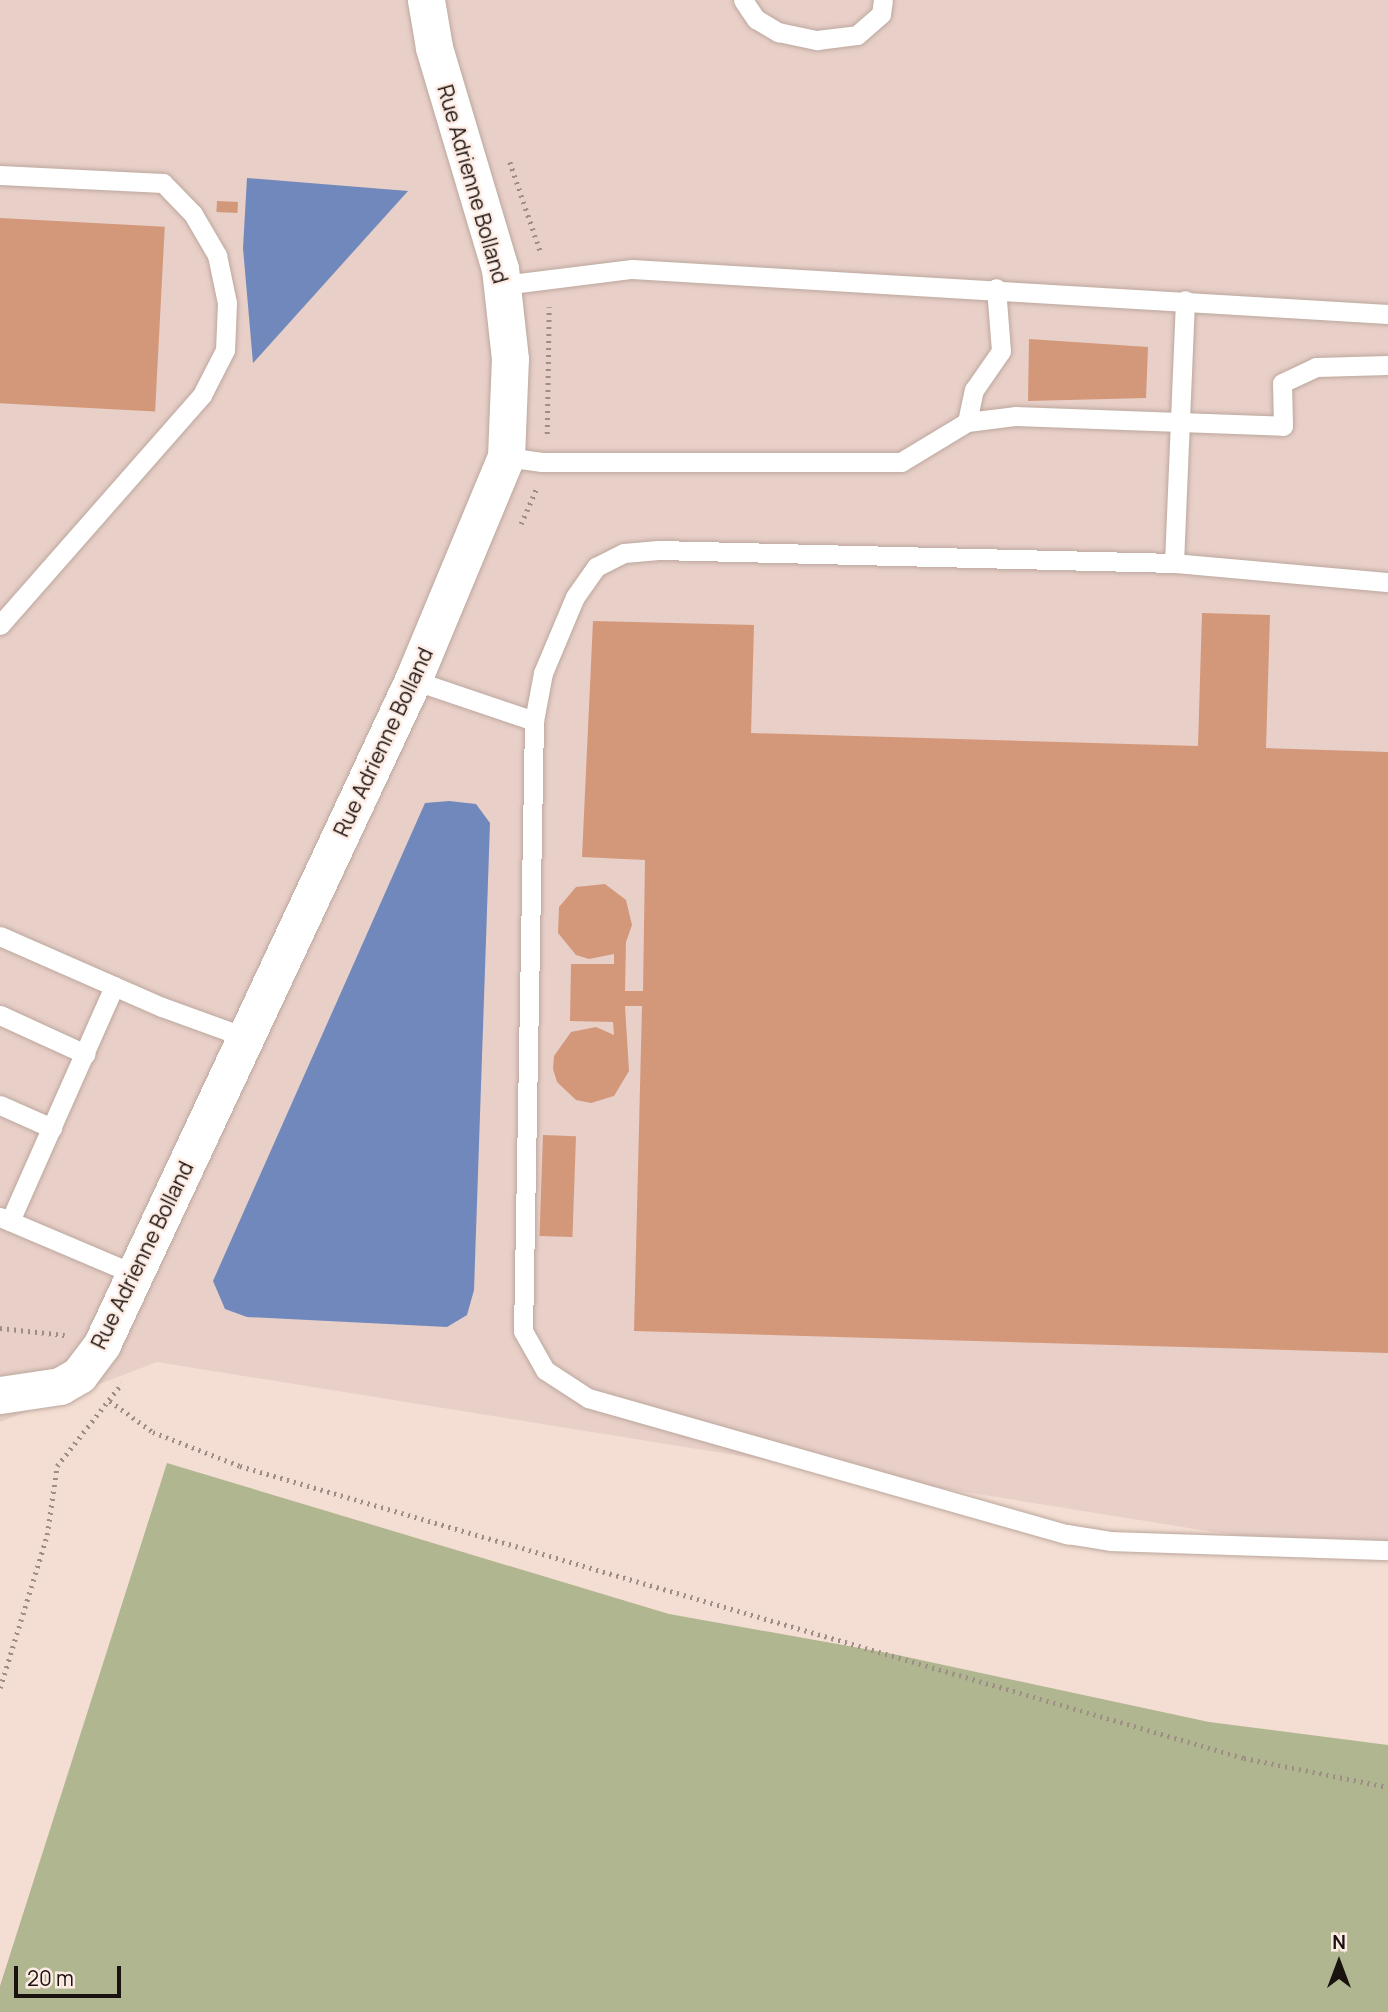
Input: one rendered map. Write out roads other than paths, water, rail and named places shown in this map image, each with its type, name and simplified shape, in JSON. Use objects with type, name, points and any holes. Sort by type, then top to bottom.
[{"type":"street","name":"Rue Adrienne Bolland","points":[[3,1405],[60,1386],[79,1375],[102,1344],[413,680],[506,457],[510,359],[503,285],[435,47],[426,0]]},
{"type":"lane","points":[[743,0],[756,19],[778,33],[817,40],[857,36],[881,14],[883,0]]},
{"type":"lane","points":[[0,175],[163,183],[193,214],[216,255],[227,303],[225,350],[202,395],[0,625]]},
{"type":"lane","points":[[503,285],[632,269],[996,288],[1388,314]]},
{"type":"lane","points":[[967,422],[974,390],[1001,351],[996,288]]},
{"type":"lane","points":[[1174,563],[1185,300]]},
{"type":"lane","points":[[506,457],[542,462],[901,462],[967,422],[1016,416],[1283,426],[1282,383],[1316,367],[1388,365]]},
{"type":"lane","points":[[1388,582],[1174,563],[658,550],[624,552],[596,567],[575,597],[543,673],[534,721],[523,1331],[545,1370],[599,1402],[1067,1534],[1111,1541],[1388,1550]]},
{"type":"lane","points":[[413,680],[534,721]]},
{"type":"lane","points":[[0,936],[114,986],[246,1037]]},
{"type":"lane","points":[[114,986],[52,1128],[5,1219],[134,1274]]},
{"type":"lane","points":[[0,1015],[85,1054]]},
{"type":"lane","points":[[0,1105],[52,1128]]},
{"type":"water","points":[[247,178],[408,191],[253,363],[243,248]]},
{"type":"water","points":[[449,801],[476,804],[490,823],[474,1290],[467,1315],[447,1327],[247,1317],[225,1309],[213,1281],[425,803]]}]
